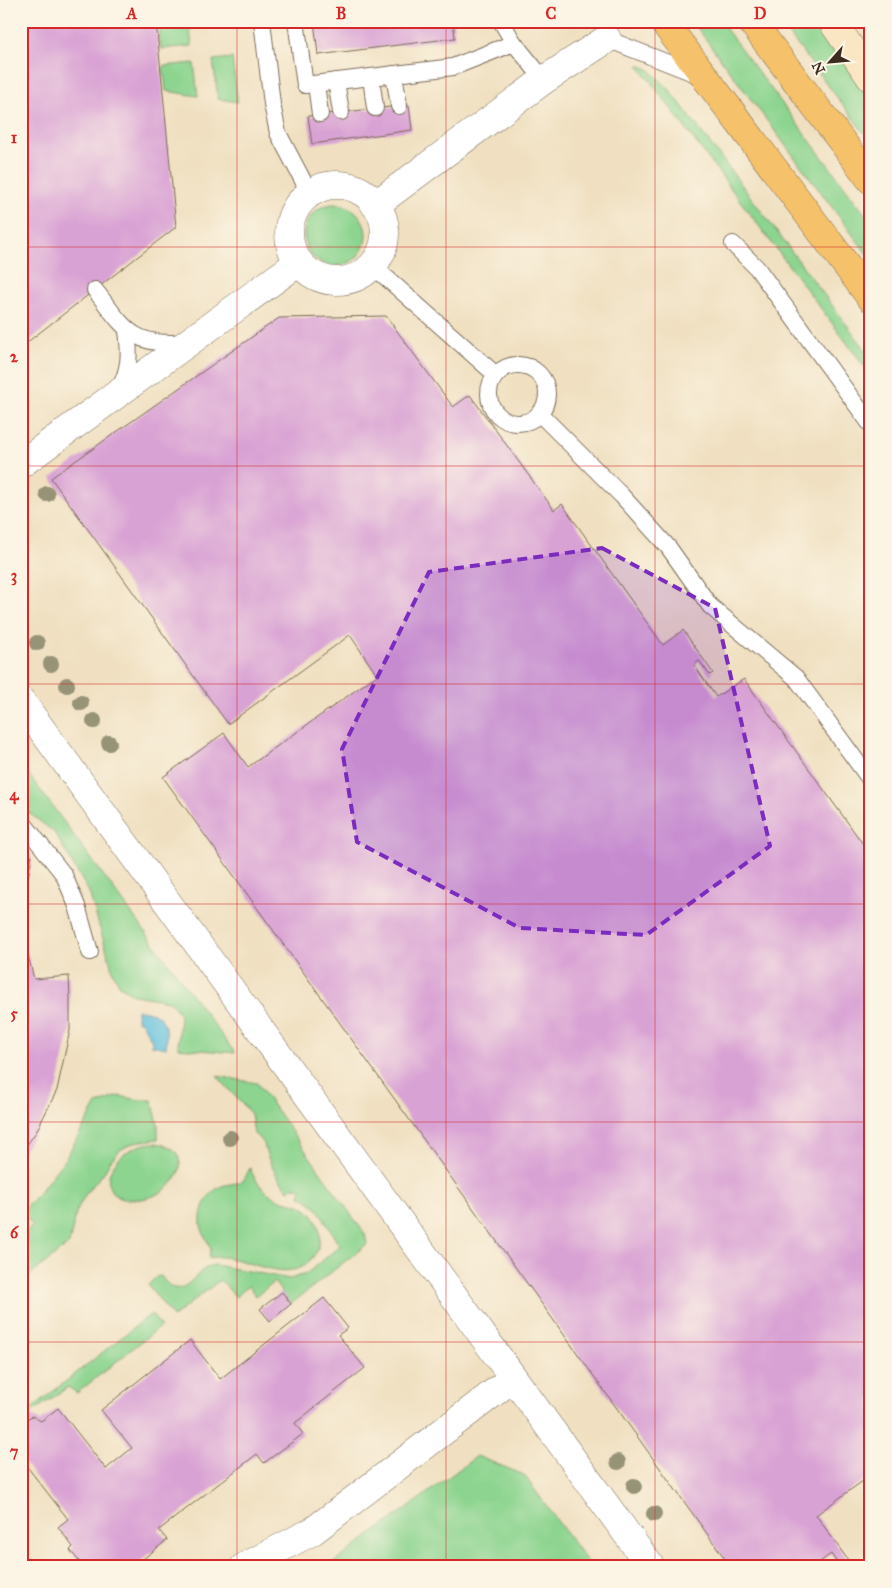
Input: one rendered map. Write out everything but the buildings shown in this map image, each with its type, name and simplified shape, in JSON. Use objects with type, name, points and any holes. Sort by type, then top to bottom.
[{"type":"main road","points":[[663,21],[871,298]]},
{"type":"main road","points":[[751,21],[871,180]]},
{"type":"street","points":[[832,21],[871,78]]},
{"type":"street","points":[[375,205],[544,80],[606,30]]},
{"type":"street","points":[[325,187],[347,187],[357,190],[375,205],[382,218],[384,231],[383,244],[372,265],[353,279],[333,281],[314,275],[299,262],[291,248],[290,225],[298,206],[310,194],[325,187]]},
{"type":"street","points":[[21,464],[299,262]]},
{"type":"street","points":[[21,701],[651,1567]]},
{"type":"street","points":[[244,1567],[313,1530],[513,1378]]},
{"type":"street","points":[[286,1567],[313,1530]]},
{"type":"lane","points":[[262,21],[272,104],[278,132],[310,194]]},
{"type":"lane","points":[[296,21],[305,85],[453,67],[514,43]]},
{"type":"lane","points":[[501,21],[514,43],[544,80]]},
{"type":"lane","points":[[606,30],[705,78]]},
{"type":"lane","points":[[394,74],[399,106]]},
{"type":"lane","points":[[371,77],[375,108]]},
{"type":"lane","points":[[336,81],[341,112]]},
{"type":"lane","points":[[316,84],[320,114]]},
{"type":"lane","points":[[734,244],[768,283],[871,425]]},
{"type":"lane","points":[[372,265],[496,375]]},
{"type":"lane","points":[[95,290],[127,331],[145,341],[164,345],[189,342]]},
{"type":"lane","points":[[116,395],[128,373],[130,354],[127,331]]},
{"type":"lane","points":[[519,365],[538,373],[546,393],[546,400],[539,413],[526,421],[511,422],[489,411],[489,392],[496,375],[506,367],[519,365]]},
{"type":"lane","points":[[539,413],[622,496],[669,548],[710,606],[796,678],[871,781]]},
{"type":"lane","points":[[21,820],[64,875],[77,906],[90,952]]},
{"type":"highlighted area","points":[[602,548],[715,608],[770,846],[646,935],[520,928],[357,842],[342,749],[429,572]]},
{"type":"green space","points":[[189,21],[192,46],[161,49],[159,25]]},
{"type":"green space","points":[[692,21],[720,21],[871,222],[871,259]]},
{"type":"green space","points":[[779,21],[819,21],[871,98],[871,142]]},
{"type":"green space","points":[[232,58],[238,102],[218,99],[213,60]]},
{"type":"green space","points":[[194,63],[198,96],[166,91],[163,66]]},
{"type":"green space","points":[[638,65],[649,69],[670,90],[871,357],[871,375]]},
{"type":"green space","points":[[335,204],[347,206],[357,213],[364,223],[366,235],[364,247],[357,257],[347,264],[335,266],[323,264],[313,257],[306,247],[304,235],[306,223],[313,213],[323,206]]},
{"type":"green space","points":[[21,764],[235,1053],[178,1048],[180,1014],[169,1001],[134,995],[120,986],[113,972],[89,892],[54,832],[21,807]]},
{"type":"green space","points":[[217,1076],[257,1083],[365,1234],[367,1244],[291,1304],[274,1282],[256,1296],[248,1286],[236,1297],[220,1280],[173,1317],[148,1285],[156,1277],[161,1276],[169,1285],[176,1288],[183,1287],[208,1267],[215,1265],[290,1279],[306,1274],[340,1246],[319,1211],[308,1200],[300,1196],[302,1188],[292,1187],[289,1190],[281,1182],[270,1162],[264,1143],[254,1134],[251,1114]]},
{"type":"green space","points":[[119,1096],[152,1100],[158,1124],[158,1139],[135,1142],[120,1150],[87,1192],[77,1209],[69,1244],[21,1282],[21,1236],[33,1226],[21,1211],[38,1194],[65,1159],[97,1104]]},
{"type":"green space","points":[[155,1143],[170,1147],[178,1155],[180,1164],[178,1175],[170,1185],[159,1193],[145,1199],[128,1199],[116,1195],[110,1189],[109,1180],[111,1170],[118,1160],[127,1152],[140,1146]]},
{"type":"green space","points":[[250,1168],[257,1181],[266,1191],[277,1199],[306,1209],[316,1221],[319,1228],[320,1243],[313,1257],[302,1266],[290,1270],[277,1270],[235,1259],[208,1258],[211,1249],[201,1226],[203,1207],[209,1196],[218,1188],[244,1180]]},
{"type":"green space","points":[[151,1314],[161,1326],[77,1393],[68,1387],[29,1414],[27,1412]]},
{"type":"green space","points":[[477,1456],[524,1475],[591,1567],[328,1567]]},
{"type":"water","points":[[137,1010],[153,1013],[162,1020],[166,1032],[166,1048],[151,1045],[152,1041],[141,1021],[137,1021]]}]
